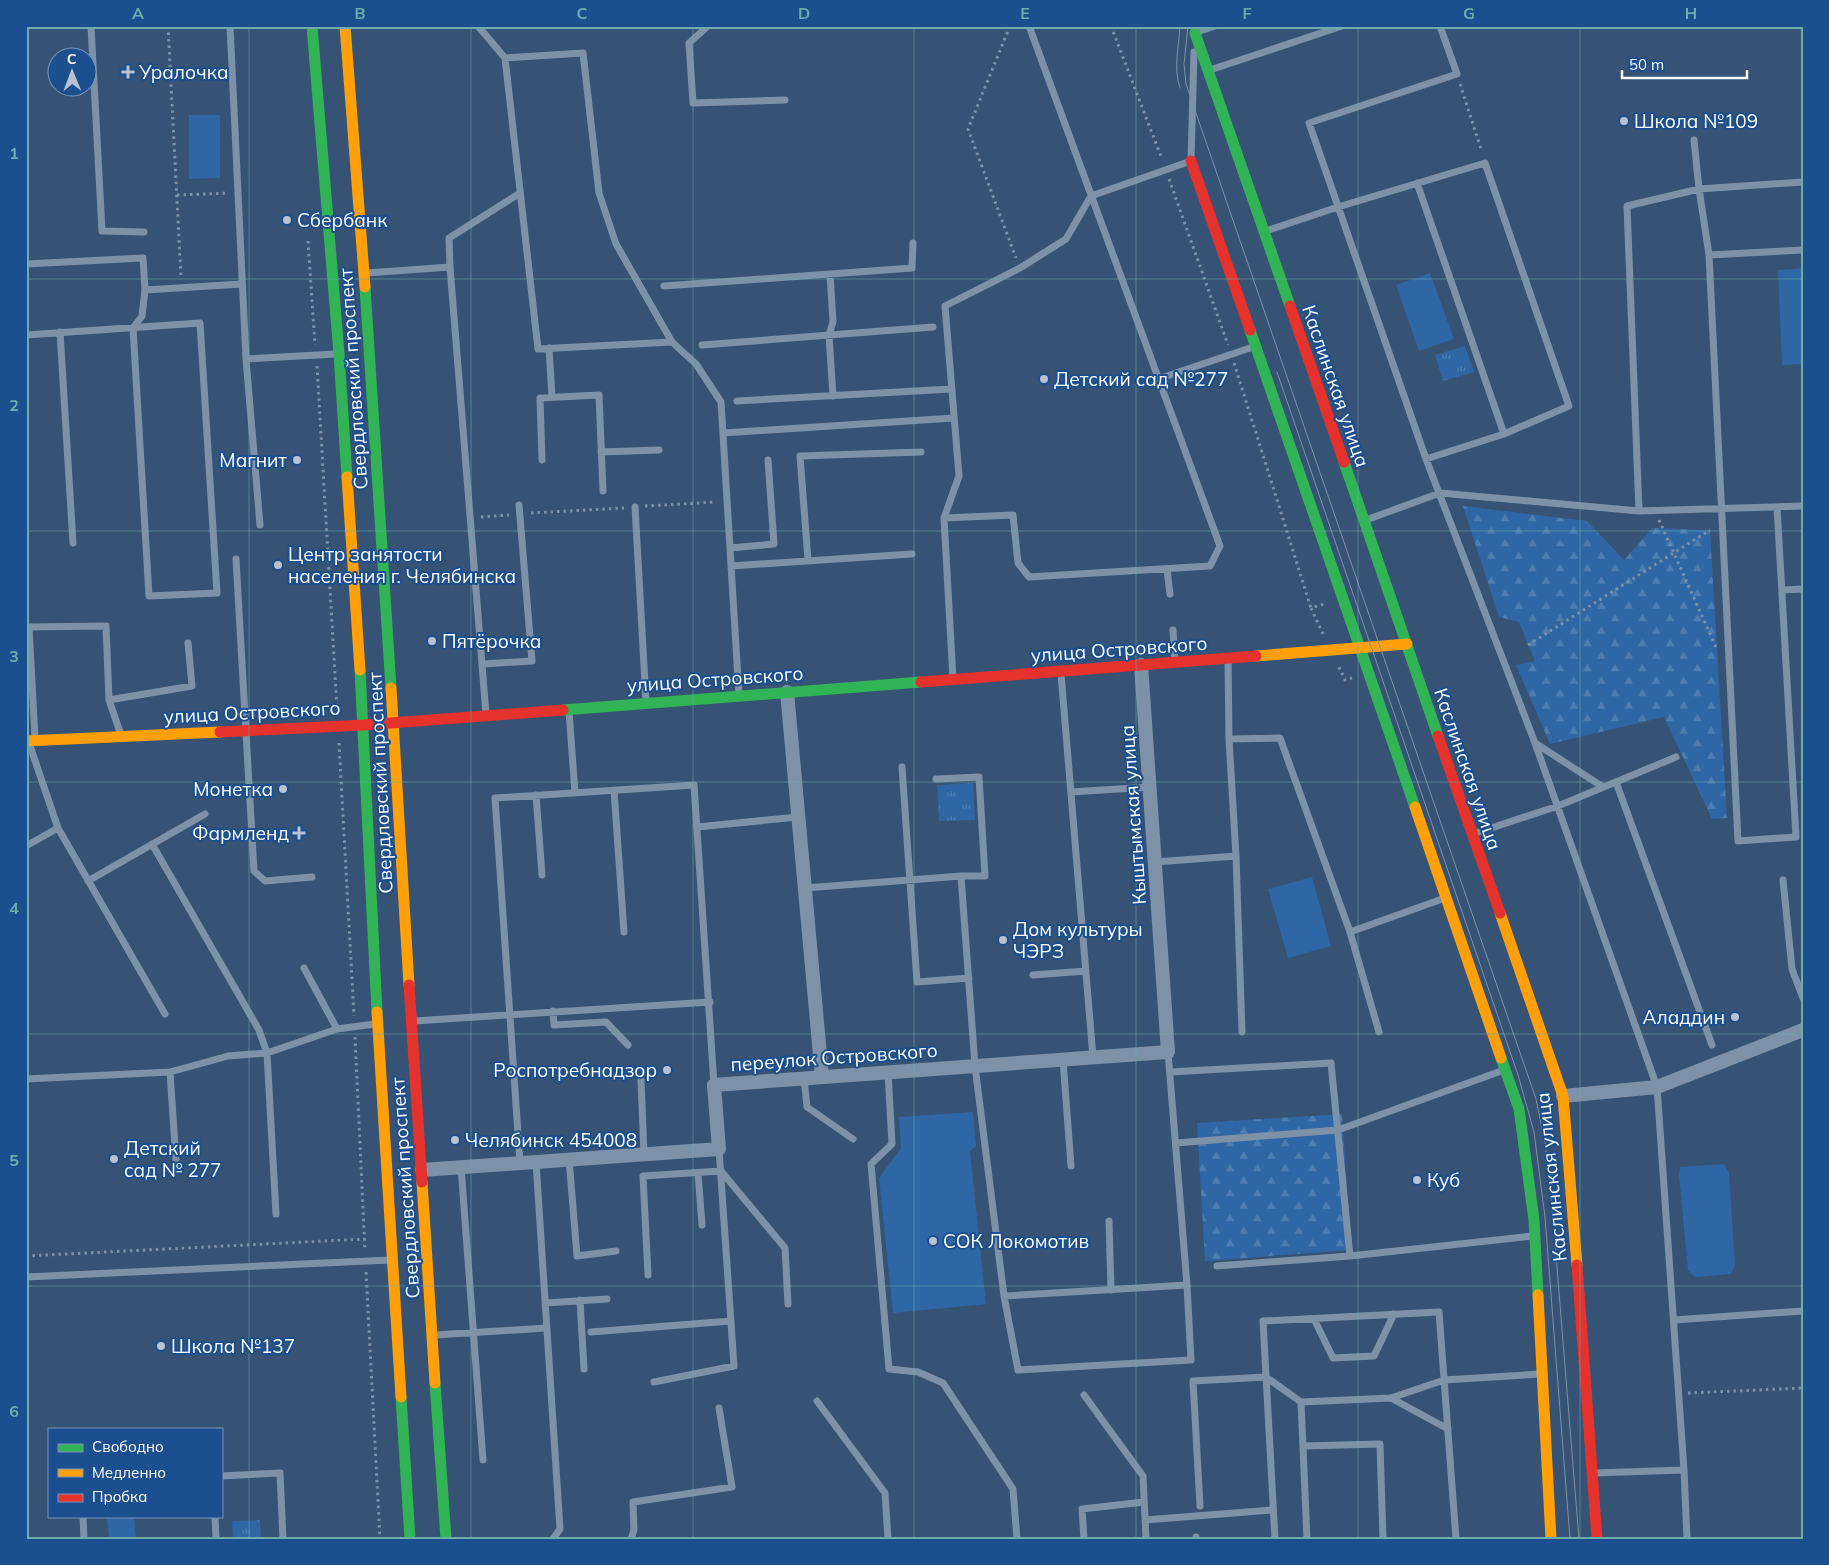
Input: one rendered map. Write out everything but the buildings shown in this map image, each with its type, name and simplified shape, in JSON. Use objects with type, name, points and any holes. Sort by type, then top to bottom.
[{"type":"main road","name":"Свердловский проспект","points":[[312,26],[339,354],[364,725],[378,1023],[410,1539]]},
{"type":"main road","name":"Свердловский проспект","points":[[345,26],[364,273],[446,1539]]},
{"type":"main road","name":"Каслинская улица","points":[[1195,33],[1563,1096],[1574,1217],[1597,1539]]},
{"type":"main road","name":"Каслинская улица","points":[[1191,161],[1518,1109],[1535,1236],[1551,1539]]},
{"type":"main road","name":"улица Островского","points":[[29,739],[394,723],[486,714],[1407,644]]},
{"type":"street","name":"Кыштымская улица","points":[[1141,665],[1168,1052]]},
{"type":"street","points":[[787,692],[822,1077]]},
{"type":"street","points":[[1563,1096],[1658,1088],[1803,1030]]},
{"type":"street","name":"переулок Островского","points":[[719,1148],[714,1085],[1168,1052]]},
{"type":"street","points":[[422,1170],[719,1148]]},
{"type":"lane","points":[[91,26],[102,231],[144,232]]},
{"type":"lane","points":[[230,26],[246,359],[260,524]]},
{"type":"lane","points":[[478,26],[505,58],[538,349],[672,342]]},
{"type":"lane","points":[[708,26],[689,43],[693,103],[785,100]]},
{"type":"lane","points":[[944,518],[1014,515],[1018,563],[1029,577],[1210,566],[1220,546],[1029,26]]},
{"type":"lane","points":[[953,679],[944,518],[958,476],[945,306],[1020,268],[1066,239],[1091,196],[1191,161],[1195,33],[1215,26]]},
{"type":"lane","points":[[1208,71],[1342,26]]},
{"type":"lane","points":[[1440,26],[1457,74],[1310,123],[1426,459],[1535,743],[1658,1088],[1687,1539]]},
{"type":"lane","points":[[505,58],[583,53],[599,193],[616,244],[672,342],[696,364],[721,402],[739,695]]},
{"type":"lane","points":[[1694,140],[1709,255],[1738,841],[1796,837],[1777,508]]},
{"type":"lane","points":[[1264,232],[1338,206],[1485,163],[1569,406],[1504,434],[1426,459]]},
{"type":"lane","points":[[1639,511],[1627,206],[1699,189],[1803,182]]},
{"type":"lane","points":[[1416,183],[1504,434]]},
{"type":"lane","points":[[486,714],[449,238],[520,193]]},
{"type":"lane","points":[[664,286],[912,268],[913,243]]},
{"type":"lane","points":[[1709,255],[1803,250]]},
{"type":"lane","points":[[26,264],[143,258],[145,290],[142,316],[133,328],[149,596],[217,593],[200,323],[133,328],[26,334]]},
{"type":"lane","points":[[364,273],[450,267]]},
{"type":"lane","points":[[830,274],[834,322],[829,336],[833,396]]},
{"type":"lane","points":[[145,290],[242,284]]},
{"type":"lane","points":[[702,346],[933,327]]},
{"type":"lane","points":[[60,332],[73,543]]},
{"type":"lane","points":[[1158,379],[1255,346]]},
{"type":"lane","points":[[549,348],[552,397]]},
{"type":"lane","points":[[246,359],[339,354]]},
{"type":"lane","points":[[737,401],[952,389]]},
{"type":"lane","points":[[542,460],[540,398],[599,395],[603,490]]},
{"type":"lane","points":[[723,433],[954,418]]},
{"type":"lane","points":[[601,452],[658,450]]},
{"type":"lane","points":[[808,560],[800,456],[921,452]]},
{"type":"lane","points":[[730,548],[774,544],[768,460]]},
{"type":"lane","points":[[1364,520],[1440,493],[1639,511],[1803,506]]},
{"type":"lane","points":[[483,664],[532,661],[519,505]]},
{"type":"lane","points":[[635,507],[646,702]]},
{"type":"lane","points":[[731,566],[912,554]]},
{"type":"lane","points":[[236,559],[254,871],[265,880],[312,877]]},
{"type":"lane","points":[[1168,569],[1170,594]]},
{"type":"lane","points":[[1782,590],[1803,589]]},
{"type":"lane","points":[[122,736],[109,700],[106,626],[29,627],[29,739],[58,828],[165,1014]]},
{"type":"lane","points":[[1173,630],[1175,662]]},
{"type":"lane","points":[[109,700],[192,686],[188,643]]},
{"type":"lane","points":[[1228,658],[1229,739],[1236,856],[1242,1032]]},
{"type":"lane","points":[[1061,671],[1093,1057]]},
{"type":"lane","points":[[568,708],[576,793]]},
{"type":"lane","points":[[1229,739],[1280,738],[1350,932],[1379,1032]]},
{"type":"lane","points":[[1535,743],[1603,787]]},
{"type":"lane","points":[[1473,834],[1558,806],[1676,757]]},
{"type":"lane","points":[[902,767],[917,982],[969,978]]},
{"type":"lane","points":[[805,888],[961,876],[986,876],[979,777],[936,779]]},
{"type":"lane","points":[[1616,782],[1712,1045]]},
{"type":"lane","points":[[520,1163],[496,798],[694,785],[710,1002],[714,1085]]},
{"type":"lane","points":[[1071,792],[1150,787]]},
{"type":"lane","points":[[614,790],[624,932]]},
{"type":"lane","points":[[536,795],[542,875]]},
{"type":"lane","points":[[88,880],[205,814]]},
{"type":"lane","points":[[697,827],[798,817]]},
{"type":"lane","points":[[26,846],[58,828]]},
{"type":"lane","points":[[152,844],[259,1030],[267,1053],[276,1214]]},
{"type":"lane","points":[[1155,862],[1236,856]]},
{"type":"lane","points":[[961,876],[975,1066],[1004,1296],[1018,1370],[1191,1360],[1187,1285],[1168,1052]]},
{"type":"lane","points":[[1783,880],[1792,969],[1803,998]]},
{"type":"lane","points":[[1350,932],[1446,898]]},
{"type":"lane","points":[[304,968],[337,1029]]},
{"type":"lane","points":[[1033,975],[1086,971]]},
{"type":"lane","points":[[411,1021],[710,1002]]},
{"type":"lane","points":[[553,1011],[554,1025],[606,1022],[628,1045]]},
{"type":"lane","points":[[26,1079],[170,1072],[228,1056],[267,1053],[337,1029],[378,1023]]},
{"type":"lane","points":[[1063,1060],[1071,1166]]},
{"type":"lane","points":[[1170,1072],[1331,1063],[1350,1256]]},
{"type":"lane","points":[[1176,1143],[1338,1130],[1505,1070]]},
{"type":"lane","points":[[170,1072],[176,1161]]},
{"type":"lane","points":[[888,1072],[892,1144],[871,1164],[889,1369],[918,1372],[943,1383],[1013,1489],[1017,1539]]},
{"type":"lane","points":[[804,1078],[807,1107],[853,1139]]},
{"type":"lane","points":[[641,1080],[644,1154]]},
{"type":"lane","points":[[654,1382],[734,1366],[719,1148]]},
{"type":"lane","points":[[569,1160],[577,1256],[616,1251]]},
{"type":"lane","points":[[536,1162],[560,1529],[553,1539]]},
{"type":"lane","points":[[461,1167],[483,1460]]},
{"type":"lane","points":[[648,1275],[643,1176],[721,1172]]},
{"type":"lane","points":[[721,1172],[785,1248],[788,1304]]},
{"type":"lane","points":[[698,1173],[702,1225]]},
{"type":"lane","points":[[1109,1221],[1111,1290]]},
{"type":"lane","points":[[1217,1266],[1350,1256],[1535,1236]]},
{"type":"lane","points":[[26,1277],[393,1260]]},
{"type":"lane","points":[[1004,1296],[1187,1285]]},
{"type":"lane","points":[[545,1303],[607,1298]]},
{"type":"lane","points":[[580,1300],[584,1369]]},
{"type":"lane","points":[[1674,1320],[1803,1311]]},
{"type":"lane","points":[[1275,1539],[1263,1322],[1439,1312],[1456,1539]]},
{"type":"lane","points":[[1314,1319],[1333,1358],[1374,1356],[1394,1314]]},
{"type":"lane","points":[[591,1332],[731,1321]]},
{"type":"lane","points":[[433,1335],[546,1328]]},
{"type":"lane","points":[[1200,1506],[1193,1381],[1266,1377],[1301,1402],[1391,1398],[1444,1380],[1542,1374]]},
{"type":"lane","points":[[1084,1395],[1143,1476],[1146,1539]]},
{"type":"lane","points":[[1391,1398],[1448,1430]]},
{"type":"lane","points":[[817,1401],[885,1493],[888,1539]]},
{"type":"lane","points":[[1301,1402],[1307,1539]]},
{"type":"lane","points":[[631,1539],[634,1530],[633,1502],[732,1487],[719,1408]]},
{"type":"lane","points":[[1303,1446],[1380,1444],[1383,1539]]},
{"type":"lane","points":[[1591,1473],[1684,1470]]},
{"type":"lane","points":[[222,1476],[280,1473],[283,1539]]},
{"type":"lane","points":[[1084,1539],[1082,1509],[1144,1502]]},
{"type":"lane","points":[[1145,1520],[1273,1510]]},
{"type":"lane","points":[[83,1518],[84,1539]]},
{"type":"lane","points":[[215,1518],[216,1539]]},
{"type":"path","points":[[168,26],[182,288]]},
{"type":"path","points":[[1010,26],[968,129],[1020,268]]},
{"type":"path","points":[[1111,26],[1166,170],[1231,354],[1311,608]]},
{"type":"path","points":[[1457,74],[1485,163]]},
{"type":"path","points":[[177,195],[238,192]]},
{"type":"path","points":[[308,236],[338,726],[380,1539]]},
{"type":"path","points":[[1655,511],[1717,649]]},
{"type":"path","points":[[471,517],[520,514]]},
{"type":"path","points":[[1528,645],[1710,530]]},
{"type":"path","points":[[26,1256],[365,1239]]},
{"type":"path","points":[[1678,1393],[1803,1388]]},
{"type":"green space","points":[[189,115],[220,115],[220,178],[189,179]]},
{"type":"green space","points":[[1803,268],[1803,364],[1782,365],[1778,270]]},
{"type":"green space","points":[[1430,273],[1454,339],[1419,351],[1396,285]]},
{"type":"green space","points":[[1465,346],[1474,372],[1443,381],[1435,355]]},
{"type":"green space","points":[[1463,506],[1587,521],[1624,560],[1652,528],[1710,530],[1727,818],[1712,819],[1664,717],[1550,744],[1516,665],[1535,661],[1519,622],[1499,617]]},
{"type":"green space","points":[[973,783],[975,820],[939,821],[937,785]]},
{"type":"green space","points":[[1312,877],[1331,946],[1288,958],[1268,889]]},
{"type":"green space","name":"СОК Локомотив","points":[[973,1112],[976,1146],[970,1151],[986,1304],[893,1313],[879,1178],[901,1148],[899,1117]]},
{"type":"green space","points":[[1342,1114],[1351,1250],[1205,1261],[1197,1123]]},
{"type":"green space","points":[[1724,1164],[1729,1173],[1735,1265],[1731,1274],[1695,1277],[1688,1270],[1679,1175],[1680,1167]]},
{"type":"green space","points":[[107,1518],[134,1518],[136,1539],[109,1539]]},
{"type":"green space","points":[[260,1520],[261,1539],[233,1539],[232,1521]]},
{"type":"tram line","points":[[1180,26],[1177,65],[1180,88]]},
{"type":"tram line","points":[[1188,26],[1184,64],[1186,84],[1536,1099],[1545,1143],[1553,1218],[1579,1539]]},
{"type":"tram line","points":[[1277,372],[1518,1075],[1534,1132],[1545,1217],[1570,1539]]},
{"type":"traffic: fast","points":[[312,26],[339,354],[347,477]]},
{"type":"traffic: fast","points":[[1195,33],[1290,306]]},
{"type":"traffic: fast","points":[[365,287],[391,688]]},
{"type":"traffic: fast","points":[[1250,330],[1415,807]]},
{"type":"traffic: fast","points":[[1344,462],[1438,736]]},
{"type":"traffic: fast","points":[[360,670],[377,1012]]},
{"type":"traffic: fast","points":[[563,710],[921,682]]},
{"type":"traffic: fast","points":[[1501,1058],[1519,1109],[1534,1220],[1538,1295]]},
{"type":"traffic: fast","points":[[435,1383],[446,1539]]},
{"type":"traffic: fast","points":[[401,1397],[410,1539]]},
{"type":"traffic: slow","points":[[345,26],[365,287]]},
{"type":"traffic: slow","points":[[347,477],[360,670]]},
{"type":"traffic: slow","points":[[1256,656],[1407,644]]},
{"type":"traffic: slow","points":[[391,688],[409,985]]},
{"type":"traffic: slow","points":[[26,741],[220,732]]},
{"type":"traffic: slow","points":[[1415,807],[1501,1058]]},
{"type":"traffic: slow","points":[[1500,913],[1563,1096],[1577,1265]]},
{"type":"traffic: slow","points":[[377,1012],[401,1397]]},
{"type":"traffic: slow","points":[[422,1182],[435,1383]]},
{"type":"traffic: slow","points":[[1538,1295],[1551,1539]]},
{"type":"traffic: jam","points":[[1191,161],[1250,330]]},
{"type":"traffic: jam","points":[[1290,306],[1344,462]]},
{"type":"traffic: jam","points":[[921,682],[1256,656]]},
{"type":"traffic: jam","points":[[220,732],[364,725],[563,710]]},
{"type":"traffic: jam","points":[[1438,736],[1500,913]]},
{"type":"traffic: jam","points":[[409,985],[422,1182]]},
{"type":"traffic: jam","points":[[1577,1265],[1597,1539]]},
{"type":"place","name":"Уралочка","points":[[128,72]]},
{"type":"place","name":"Школа №109","points":[[1624,121]]},
{"type":"place","name":"Сбербанк","points":[[287,220]]},
{"type":"place","name":"Детский сад №277","points":[[1044,379]]},
{"type":"place","name":"Магнит","points":[[297,460]]},
{"type":"place","name":"Центр занятости населения г. Челябинска","points":[[278,565]]},
{"type":"place","name":"Пятёрочка","points":[[432,641]]},
{"type":"place","name":"Монетка","points":[[283,789]]},
{"type":"place","name":"Фармленд","points":[[299,833]]},
{"type":"place","name":"Дом культуры ЧЭРЗ","points":[[1003,940]]},
{"type":"place","name":"Аладдин","points":[[1735,1017]]},
{"type":"place","name":"Роспотребнадзор","points":[[667,1070]]},
{"type":"place","name":"Челябинск 454008","points":[[455,1140]]},
{"type":"place","name":"Детский сад № 277","points":[[114,1159]]},
{"type":"place","name":"Куб","points":[[1417,1180]]},
{"type":"place","name":"СОК Локомотив","points":[[933,1241]]},
{"type":"place","name":"Школа №137","points":[[161,1346]]}]
